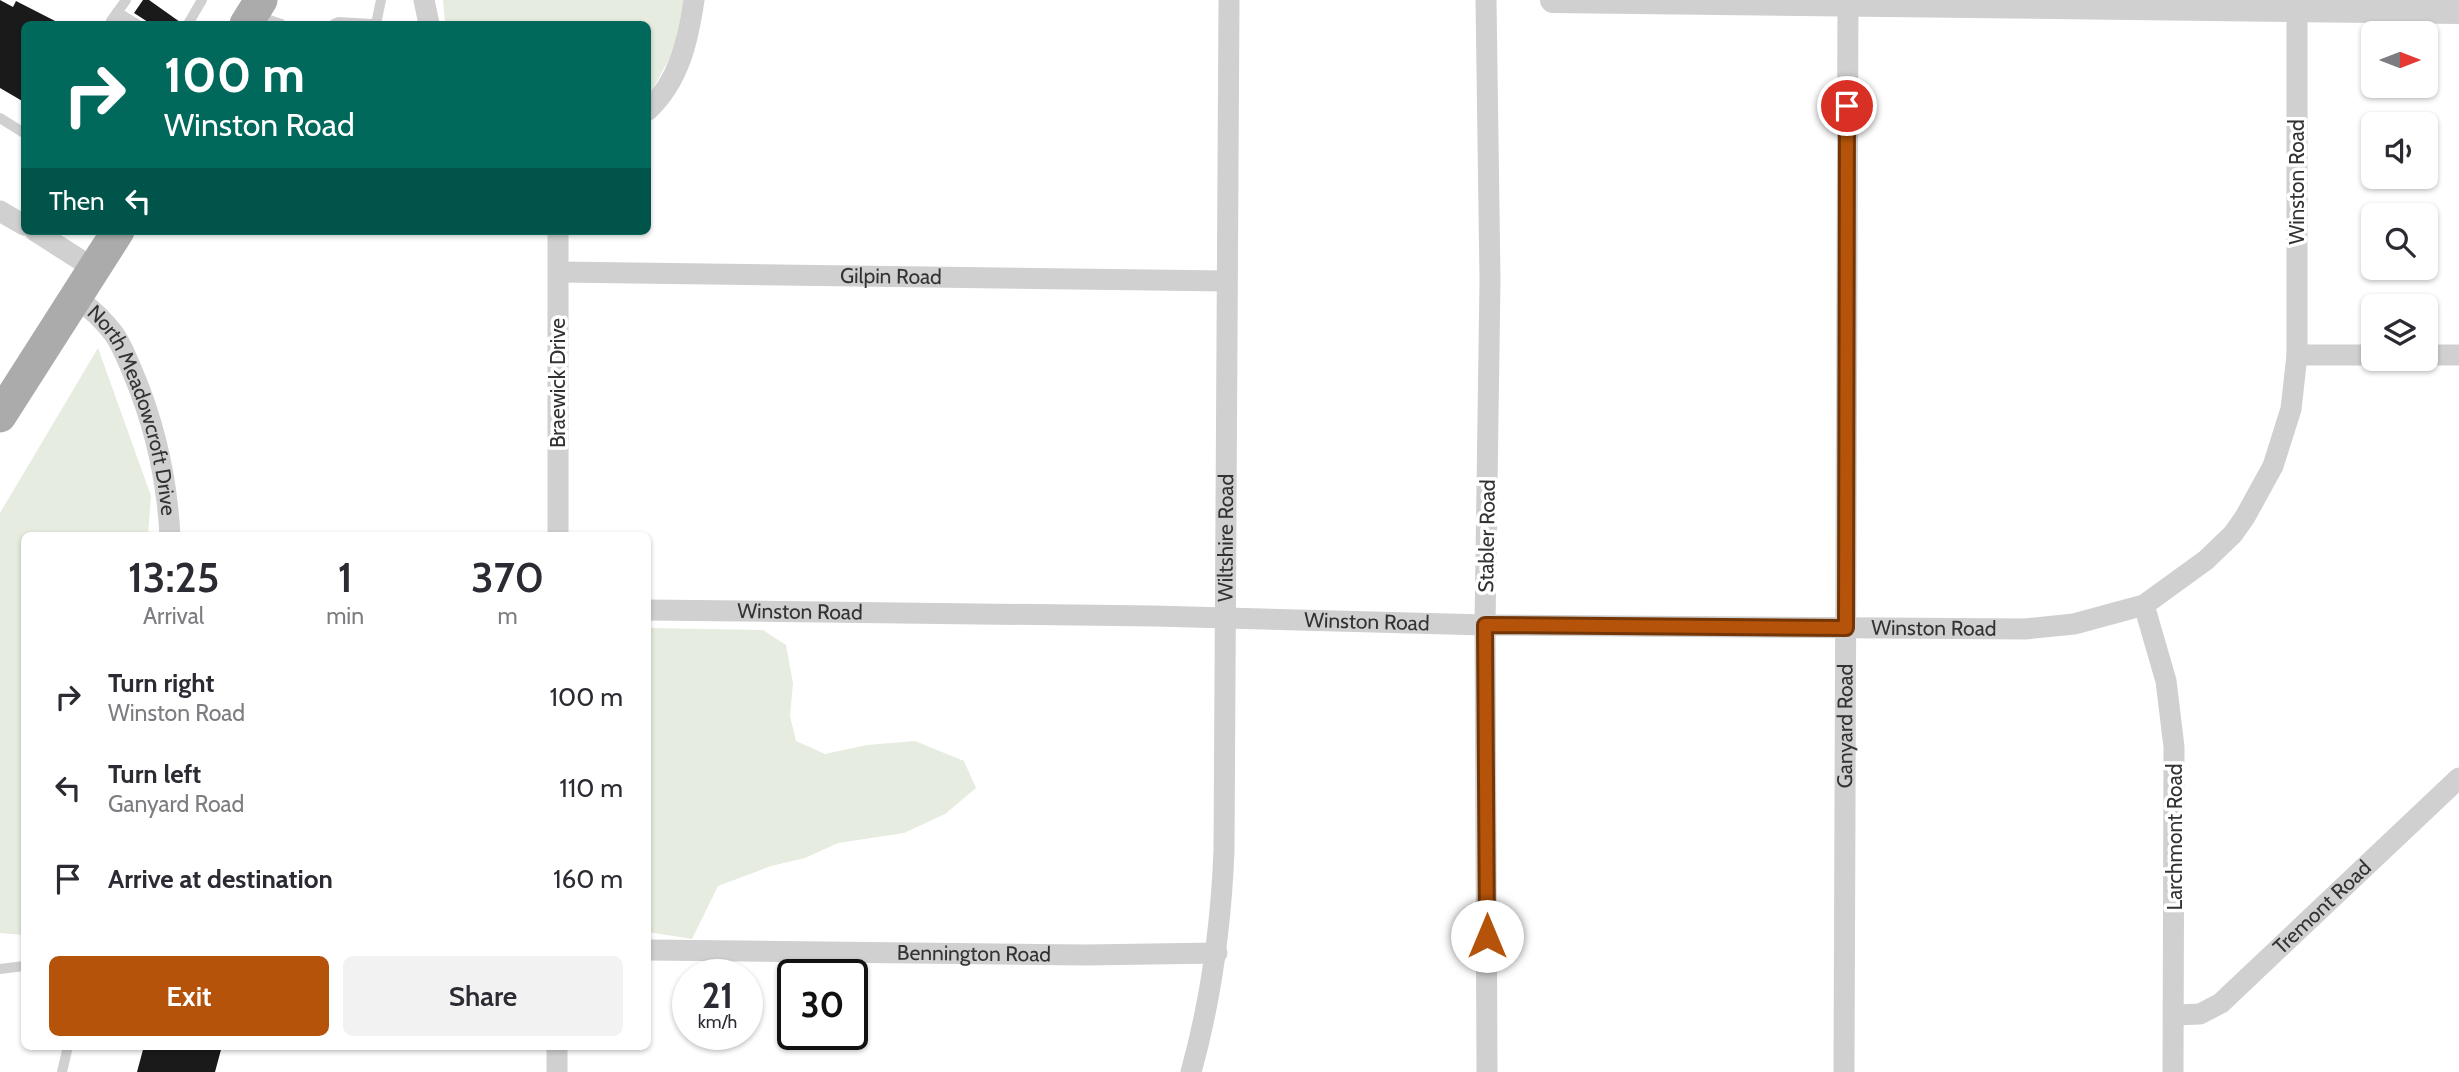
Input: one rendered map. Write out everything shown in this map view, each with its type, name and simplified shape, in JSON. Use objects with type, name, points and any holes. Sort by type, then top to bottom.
[{"type":"main road","points":[[0,416],[115,235]]},
{"type":"street","points":[[424,0],[428,21]]},
{"type":"street","points":[[651,106],[664,90],[682,58],[694,0]]},
{"type":"street","name":"Wiltshire Road","points":[[1191,1072],[1202,1032],[1217,953],[1224,851],[1229,0]]},
{"type":"street","name":"Stabler Road","points":[[1486,0],[1490,280],[1485,625],[1486,1072]]},
{"type":"street","points":[[1553,0],[2459,11]]},
{"type":"street","name":"Ganyard Road","points":[[1844,1072],[1847,2]]},
{"type":"street","name":"Winston Road","points":[[651,610],[1485,625],[1846,628],[2058,627],[2144,605],[2206,560],[2245,517],[2265,485],[2284,434],[2293,397],[2297,355],[2297,9]]},
{"type":"street","points":[[0,211],[21,223]]},
{"type":"street","points":[[41,235],[93,268]]},
{"type":"street","name":"Braewick Drive","points":[[558,235],[558,532]]},
{"type":"street","name":"Gilpin Road","points":[[558,272],[1226,281]]},
{"type":"street","name":"North Meadowcroft Drive","points":[[75,296],[113,333],[143,397],[158,446],[170,532]]},
{"type":"street","points":[[2297,355],[2361,355]]},
{"type":"street","points":[[2438,355],[2459,355]]},
{"type":"street","name":"Larchmont Road","points":[[2144,605],[2166,681],[2174,747],[2173,1072]]},
{"type":"street","name":"Tremont Road","points":[[2174,1016],[2200,1014],[2221,1003],[2459,778]]},
{"type":"street","name":"Bennington Road","points":[[651,950],[1086,955],[1217,953]]},
{"type":"street","points":[[557,1050],[557,1072]]},
{"type":"lane","points":[[111,21],[126,0]]},
{"type":"lane","points":[[190,21],[202,0]]},
{"type":"lane","points":[[375,21],[381,0]]},
{"type":"lane","points":[[117,12],[132,21]]},
{"type":"lane","points":[[0,118],[21,131]]},
{"type":"lane","points":[[0,969],[21,966]]},
{"type":"lane","points":[[62,1072],[67,1050]]},
{"type":"shaded area","points":[[443,0],[684,0],[674,50],[651,92],[651,21],[445,21]]},
{"type":"shaded area","points":[[98,348],[151,496],[148,532],[21,532],[21,935],[0,933],[0,513]]},
{"type":"shaded area","points":[[651,628],[763,630],[786,645],[793,683],[790,716],[796,741],[825,754],[867,745],[915,741],[964,761],[976,788],[945,814],[904,833],[838,843],[805,858],[771,866],[718,886],[692,939],[651,932]]},
{"type":"building","points":[[0,0],[13,7],[16,1],[55,21],[21,21],[21,100],[0,88]]},
{"type":"building","points":[[143,0],[149,0],[179,21],[146,21],[134,13]]},
{"type":"building","points":[[143,1050],[221,1050],[215,1072],[137,1072]]},
{"type":"route","points":[[1487,936],[1485,625],[1846,628],[1847,106]]}]
